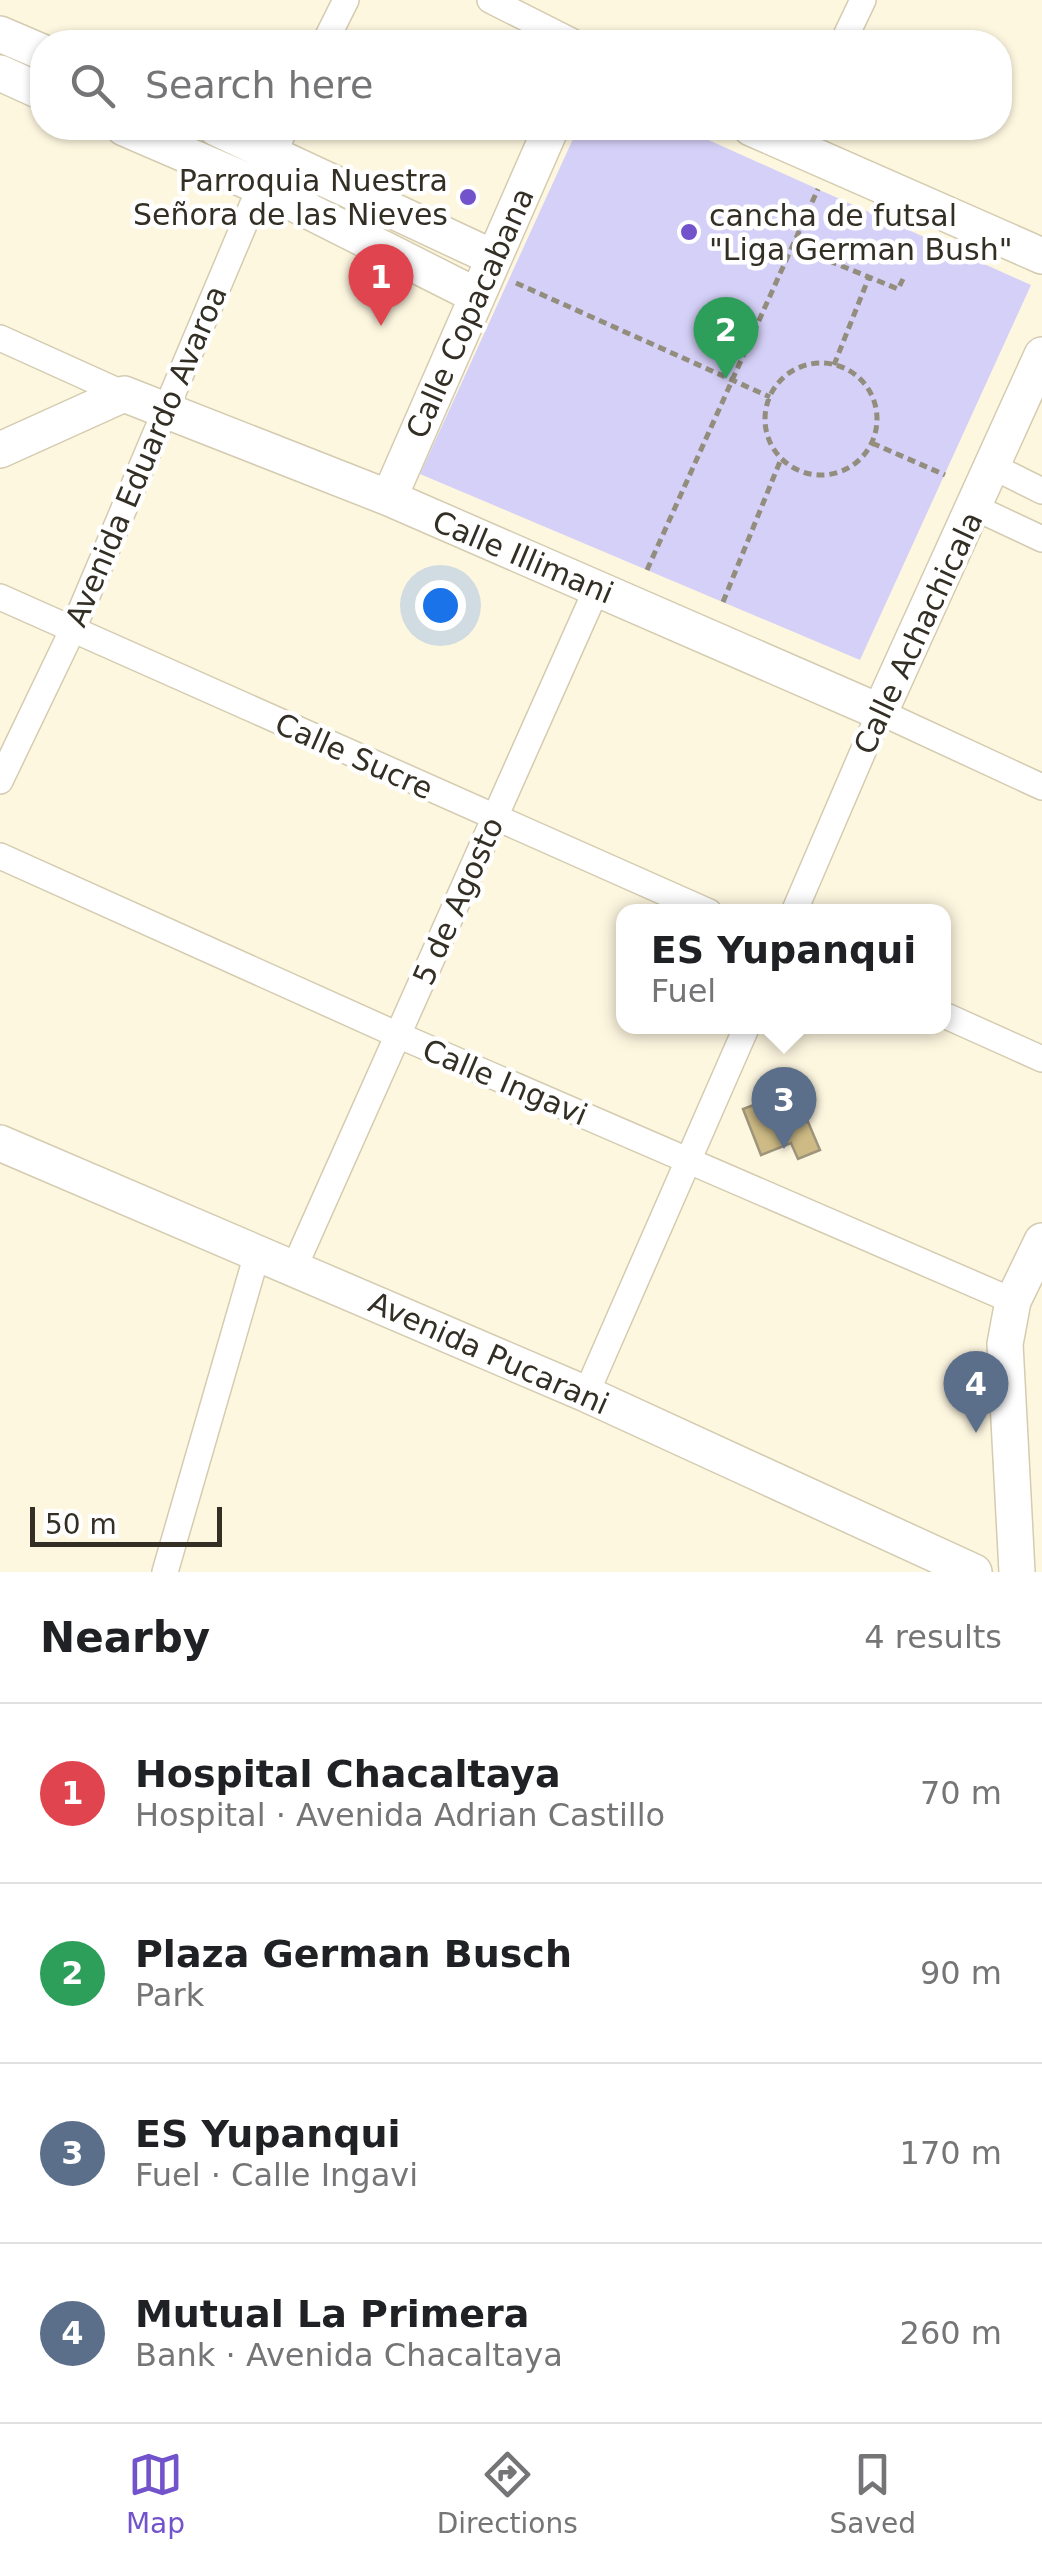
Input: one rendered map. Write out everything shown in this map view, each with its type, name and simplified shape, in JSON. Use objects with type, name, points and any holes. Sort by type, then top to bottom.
[{"type":"street","points":[[332,30],[346,0]]},
{"type":"street","points":[[490,0],[549,30]]},
{"type":"street","points":[[849,30],[863,0]]},
{"type":"street","points":[[0,34],[30,47]]},
{"type":"street","points":[[0,73],[30,87]]},
{"type":"street","points":[[152,140],[493,278]]},
{"type":"street","points":[[279,140],[493,278]]},
{"type":"street","name":"Avenida Eduardo Avaroa","points":[[0,781],[72,629],[279,140]]},
{"type":"street","name":"Calle Copacabana","points":[[388,498],[493,278],[546,140]]},
{"type":"street","points":[[802,140],[1042,256]]},
{"type":"street","name":"Calle Illimani","points":[[0,338],[124,394],[388,498],[880,712],[1042,787]]},
{"type":"street","name":"Calle Achachicala","points":[[797,904],[1042,355]]},
{"type":"street","points":[[0,450],[124,394]]},
{"type":"street","points":[[994,468],[1042,491]]},
{"type":"street","points":[[976,508],[1042,539]]},
{"type":"street","name":"5 de Agosto","points":[[294,1268],[596,588]]},
{"type":"street","name":"Calle Sucre","points":[[0,598],[691,904]]},
{"type":"street","name":"Calle Ingavi","points":[[0,856],[398,1035],[1013,1300]]},
{"type":"street","points":[[951,1019],[1042,1059]]},
{"type":"street","points":[[586,1394],[744,1034]]},
{"type":"street","name":"Avenida Pucarani","points":[[0,1143],[586,1394],[974,1572]]},
{"type":"street","points":[[1017,1572],[1005,1344],[1013,1300],[1042,1241]]},
{"type":"street","points":[[165,1572],[257,1254]]},
{"type":"path","points":[[647,570],[818,189]]},
{"type":"path","points":[[794,246],[898,290],[903,279]]},
{"type":"path","points":[[493,278],[770,397]]},
{"type":"path","points":[[834,365],[870,278]]},
{"type":"path","points":[[805,365],[834,365],[859,377],[870,391],[876,408],[872,443],[848,468],[814,475],[781,459],[764,424],[770,397],[788,373],[805,365]]},
{"type":"path","points":[[872,443],[945,475]]},
{"type":"path","points":[[723,602],[781,459]]},
{"type":"shaded area","points":[[573,140],[709,140],[1031,285],[860,660],[420,474]]},
{"type":"building","points":[[767,1100],[772,1114],[800,1103],[820,1150],[798,1159],[791,1143],[761,1155],[743,1109]]},
{"type":"place","name":"Parroquia Nuestra Señora de las Nieves","points":[[468,197]]},
{"type":"place","name":"cancha de futsal \"Liga German Bush\"","points":[[689,232]]},
{"type":"place","name":"Hospital Chacaltaya","points":[[381,326]]},
{"type":"place","name":"Plaza German Busch","points":[[726,379]]},
{"type":"place","name":"ES Yupanqui","points":[[784,1149]]},
{"type":"place","name":"Mutual La Primera","points":[[976,1433]]}]
